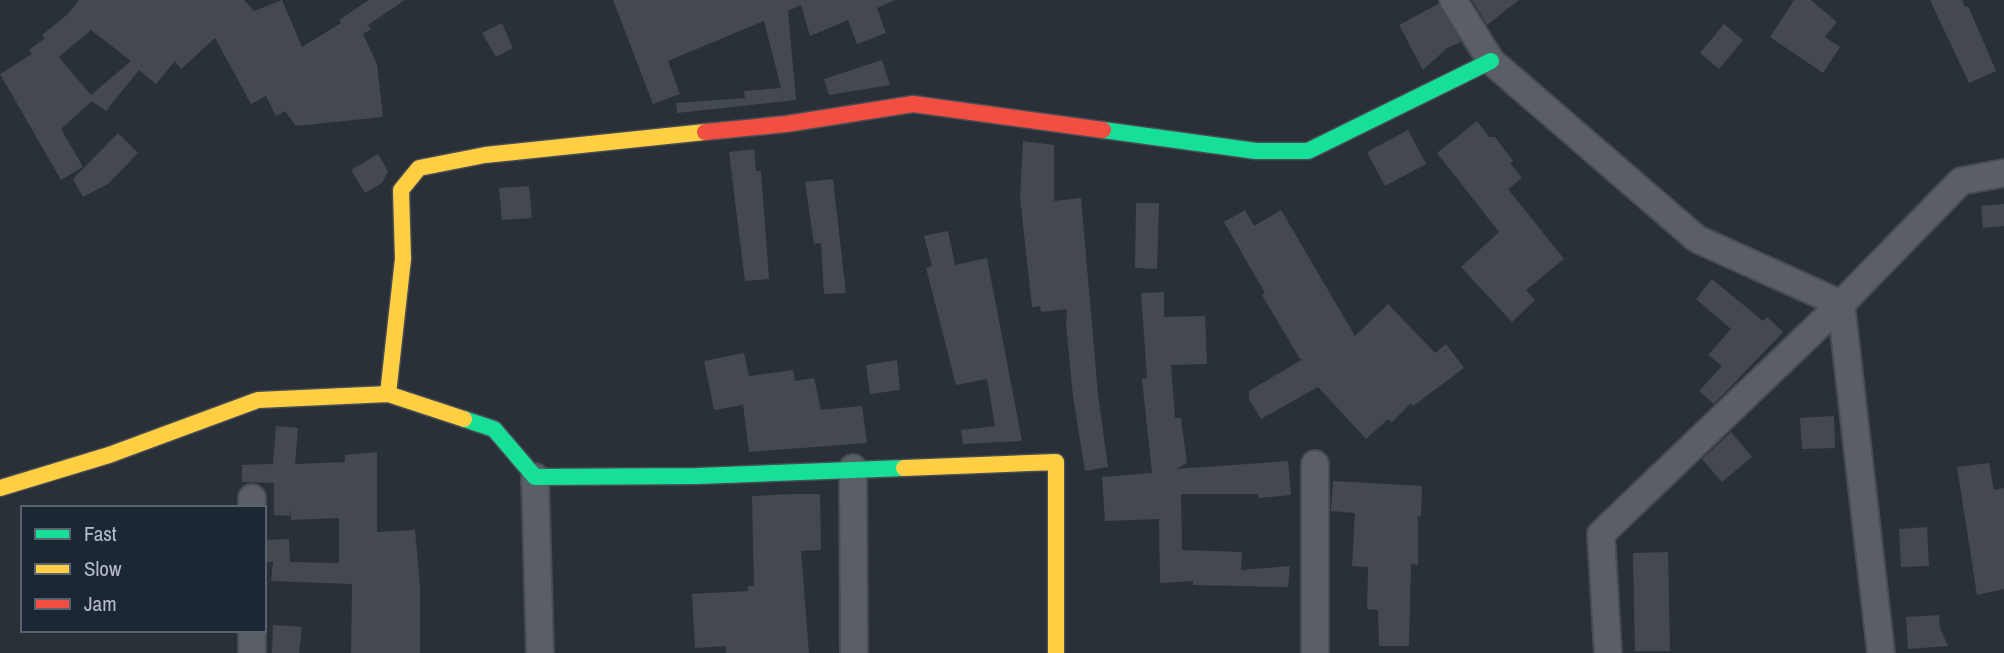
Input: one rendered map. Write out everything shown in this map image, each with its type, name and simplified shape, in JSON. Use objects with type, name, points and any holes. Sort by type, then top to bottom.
[{"type":"street","points":[[1453,0],[1491,61],[1697,239],[1840,304]]},
{"type":"street","points":[[388,394],[403,259],[401,190],[419,168],[485,155],[786,124],[913,104],[1256,151],[1308,151],[1491,61]]},
{"type":"street","points":[[1608,653],[1601,534],[1840,304],[1961,181],[2004,173]]},
{"type":"street","points":[[1840,304],[1881,653]]},
{"type":"street","points":[[0,488],[109,455],[258,400],[388,394],[494,429],[535,477],[540,653]]},
{"type":"street","points":[[535,477],[697,476],[1055,462],[1056,653]]},
{"type":"street","points":[[1315,464],[1315,653]]},
{"type":"street","points":[[853,468],[854,653]]},
{"type":"street","points":[[252,632],[252,653]]},
{"type":"building","points":[[79,0],[244,0],[254,11],[282,0],[302,47],[341,23],[339,20],[369,0],[405,0],[368,25],[371,29],[363,34],[377,64],[383,117],[296,126],[285,111],[276,116],[266,96],[251,104],[215,38],[181,69],[175,61],[156,84],[139,70],[106,111],[92,101],[61,129],[83,167],[61,180],[0,74],[32,54],[29,50],[45,38],[42,35],[68,14]],"holes":[[[91,30],[131,61],[91,95],[59,57]]]},
{"type":"building","points":[[613,0],[895,0],[877,8],[886,33],[857,44],[848,20],[810,36],[801,5],[788,11],[796,100],[677,113],[676,103],[745,98],[744,91],[781,88],[764,21],[668,61],[680,94],[653,104]]},
{"type":"building","points":[[1472,0],[1519,0],[1487,25]]},
{"type":"building","points":[[1794,0],[1811,0],[1837,22],[1825,37],[1840,47],[1823,73],[1770,37]]},
{"type":"building","points":[[1930,0],[1962,0],[1965,7],[1968,6],[1996,71],[1969,83]]},
{"type":"building","points":[[1438,4],[1461,42],[1447,48],[1423,70],[1399,25]]},
{"type":"building","points":[[502,23],[513,48],[496,57],[482,33]]},
{"type":"building","points":[[1724,24],[1743,40],[1719,69],[1700,53]]},
{"type":"building","points":[[882,60],[890,85],[829,95],[824,79]]},
{"type":"building","points":[[1477,121],[1489,137],[1495,137],[1522,178],[1508,189],[1564,259],[1526,290],[1535,300],[1512,322],[1461,267],[1499,232],[1437,153]]},
{"type":"building","points":[[1408,130],[1426,164],[1385,186],[1367,152]]},
{"type":"building","points":[[118,133],[138,153],[108,184],[83,197],[73,179]]},
{"type":"building","points":[[1023,141],[1054,145],[1054,201],[1081,198],[1098,394],[1108,467],[1085,471],[1073,396],[1067,309],[1041,312],[1040,306],[1032,307],[1020,197]]},
{"type":"building","points":[[754,149],[756,171],[761,171],[769,279],[745,281],[729,152]]},
{"type":"building","points":[[378,154],[388,171],[382,183],[365,193],[351,170]]},
{"type":"building","points":[[833,179],[846,293],[824,294],[821,243],[814,244],[805,182]]},
{"type":"building","points":[[529,186],[532,218],[502,220],[499,188]]},
{"type":"building","points":[[1136,203],[1159,203],[1157,269],[1135,268]]},
{"type":"building","points":[[2004,204],[2004,226],[1983,228],[1981,206]]},
{"type":"building","points":[[1245,210],[1254,226],[1281,210],[1355,336],[1388,304],[1435,353],[1446,344],[1464,368],[1413,406],[1411,403],[1392,422],[1388,419],[1366,439],[1318,387],[1261,419],[1249,399],[1249,391],[1303,359],[1300,359],[1262,295],[1265,293],[1224,222]]},
{"type":"building","points":[[948,231],[955,265],[987,258],[1022,441],[963,444],[961,430],[995,426],[987,379],[956,385],[926,268],[932,266],[924,236]]},
{"type":"building","points":[[1712,279],[1763,321],[1767,317],[1783,332],[1714,404],[1699,391],[1722,366],[1708,355],[1731,329],[1696,299]]},
{"type":"building","points":[[1164,292],[1164,317],[1205,316],[1207,364],[1171,365],[1175,418],[1181,418],[1187,463],[1176,469],[1288,461],[1291,495],[1259,498],[1258,494],[1181,494],[1182,550],[1242,552],[1241,570],[1290,566],[1288,587],[1193,585],[1193,581],[1160,583],[1159,519],[1105,521],[1102,477],[1152,473],[1142,379],[1147,378],[1141,293]]},
{"type":"building","points":[[744,353],[749,376],[793,370],[795,381],[814,378],[821,410],[862,406],[867,443],[749,452],[743,405],[714,410],[704,361]]},
{"type":"building","points":[[897,360],[900,390],[870,394],[866,365]]},
{"type":"building","points":[[1834,416],[1835,448],[1802,449],[1800,418]]},
{"type":"building","points":[[276,426],[298,428],[295,464],[345,462],[345,455],[377,452],[377,532],[415,530],[420,587],[420,653],[351,653],[352,584],[271,581],[273,562],[266,562],[266,540],[289,539],[290,562],[339,563],[339,518],[291,520],[291,507],[290,516],[274,515],[274,483],[242,482],[242,465],[273,464]]},
{"type":"building","points":[[1731,432],[1752,457],[1722,482],[1702,459]]},
{"type":"building","points":[[1989,463],[1994,490],[2004,488],[2004,589],[1977,595],[1957,467]]},
{"type":"building","points":[[1333,481],[1422,486],[1421,517],[1418,516],[1418,565],[1411,564],[1409,646],[1379,646],[1378,610],[1367,609],[1368,567],[1352,566],[1355,513],[1331,511]]},
{"type":"building","points":[[820,494],[821,550],[801,551],[809,653],[726,653],[726,646],[695,648],[692,594],[748,591],[748,586],[754,586],[752,496]]},
{"type":"building","points":[[1927,527],[1929,566],[1901,567],[1899,529]]},
{"type":"building","points":[[1668,552],[1670,651],[1635,651],[1633,553]]},
{"type":"building","points":[[1939,615],[1940,628],[1948,646],[1908,649],[1906,617]]},
{"type":"building","points":[[273,625],[302,627],[299,653],[272,653]]},
{"type":"traffic: fast","points":[[1103,130],[1256,151],[1308,151],[1491,61]]},
{"type":"traffic: fast","points":[[464,419],[494,429],[535,477],[697,476],[904,468]]},
{"type":"traffic: slow","points":[[388,394],[403,259],[401,190],[419,168],[485,155],[705,132]]},
{"type":"traffic: slow","points":[[0,488],[109,455],[258,400],[388,394],[464,419]]},
{"type":"traffic: slow","points":[[904,468],[1056,462],[1056,653]]},
{"type":"traffic: jam","points":[[705,132],[786,124],[913,104],[1103,130]]}]
